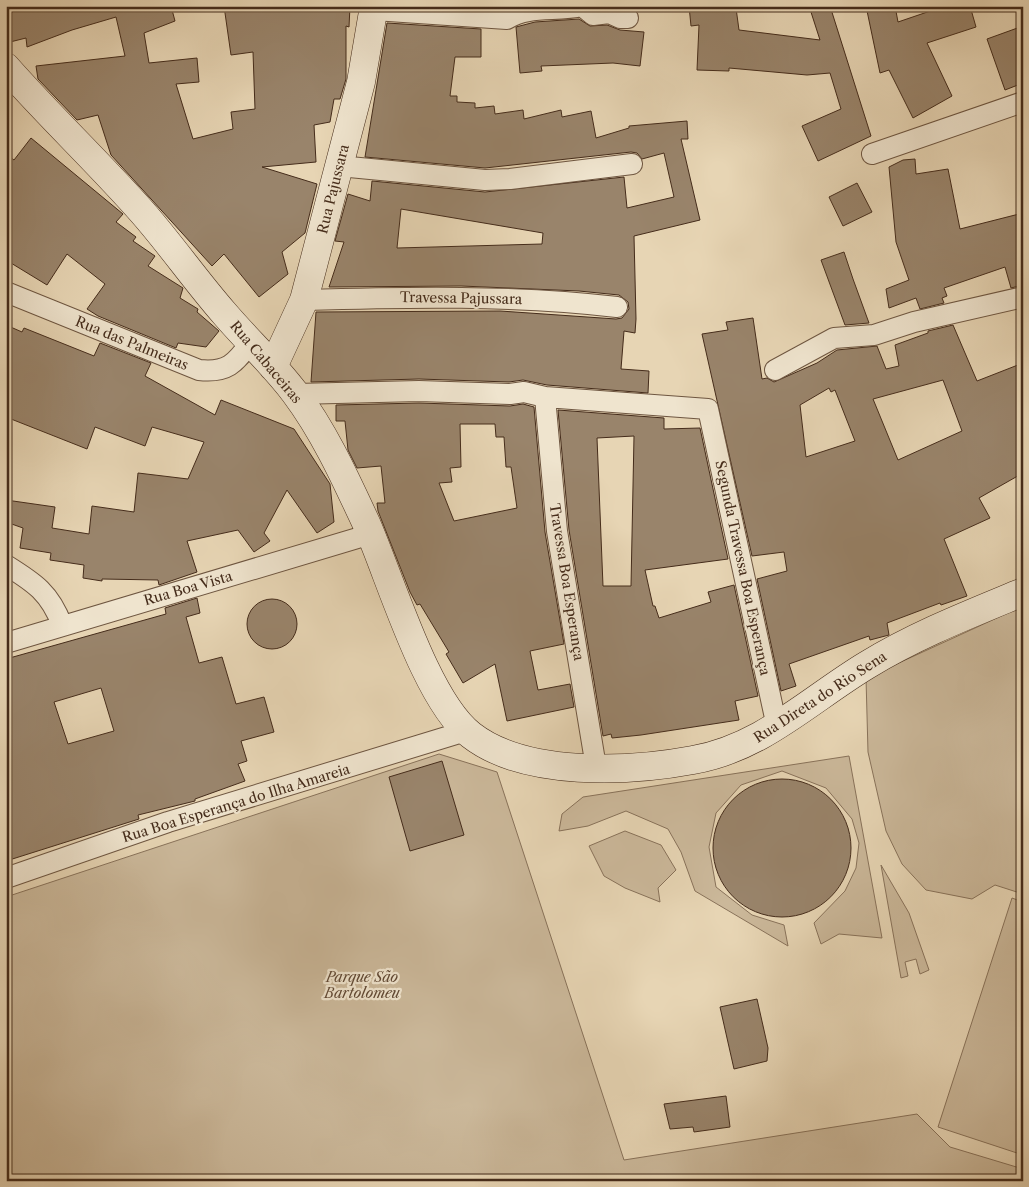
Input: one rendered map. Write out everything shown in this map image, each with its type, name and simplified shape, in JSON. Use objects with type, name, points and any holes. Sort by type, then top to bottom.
[{"type":"main road","name":"Rua Pajussara","points":[[274,367],[304,300],[361,82],[374,8]]},
{"type":"main road","name":"Rua Cabaceiras","points":[[6,67],[144,214],[224,314],[274,367],[296,394],[336,459],[371,534],[422,660],[446,705],[466,731]]},
{"type":"main road","name":"Rua Direta do Rio Sena","points":[[466,731],[481,743],[511,756],[533,761],[596,767],[645,766],[695,760],[729,751],[754,741],[777,727],[828,689],[871,662],[909,642],[1023,592]]},
{"type":"street","points":[[374,8],[507,19],[517,13],[547,9],[564,10],[582,6],[593,15],[610,13],[620,18],[628,18]]},
{"type":"street","points":[[872,154],[1023,102]]},
{"type":"street","points":[[340,166],[485,180],[510,179],[632,164]]},
{"type":"street","name":"Rua das Palmeiras","points":[[6,292],[199,370],[222,370],[240,357],[251,342]]},
{"type":"street","name":"Travessa Pajussara","points":[[304,300],[460,296],[557,300],[617,307]]},
{"type":"street","points":[[775,370],[834,338],[874,335],[914,322],[1023,298]]},
{"type":"street","points":[[296,394],[419,391],[510,394],[524,392],[544,397]]},
{"type":"street","name":"Segunda Travessa Boa Esperança","points":[[544,397],[708,409],[777,727]]},
{"type":"street","name":"Travessa Boa Esperança","points":[[544,397],[557,531],[596,767]]},
{"type":"street","name":"Rua Boa Vista","points":[[6,643],[371,534]]},
{"type":"street","points":[[6,565],[37,585],[48,596],[62,625]]},
{"type":"street","name":"Rua Boa Esperança do Ilha Amareia","points":[[6,878],[168,822],[466,731]]},
{"type":"green space","points":[[1023,606],[1023,894],[995,885],[972,899],[926,890],[902,864],[886,831],[868,752],[866,678]]},
{"type":"green space","name":"Parque São Bartolomeu","points":[[439,754],[497,772],[624,1160],[917,1114],[950,1147],[1023,1169],[1023,1181],[6,1181],[6,897]]},
{"type":"green space","points":[[849,756],[882,938],[839,934],[821,944],[814,923],[845,891],[856,868],[859,843],[852,819],[826,788],[782,771],[741,785],[716,813],[709,847],[716,887],[752,915],[784,925],[788,946],[695,891],[681,852],[668,829],[626,811],[588,826],[559,831],[562,814],[583,797]]},
{"type":"green space","points":[[625,831],[661,845],[676,870],[658,888],[660,902],[625,888],[604,876],[589,846]]},
{"type":"green space","points":[[881,865],[909,913],[929,970],[920,974],[916,959],[905,962],[908,976],[901,978]]},
{"type":"green space","points":[[1012,898],[1023,902],[1023,1155],[938,1127]]},
{"type":"building","points":[[6,6],[171,6],[175,21],[144,33],[149,63],[197,58],[199,82],[176,84],[193,139],[233,129],[231,112],[255,109],[253,52],[231,55],[224,6],[350,6],[349,27],[346,26],[346,79],[340,99],[334,99],[330,122],[314,125],[316,162],[262,167],[317,184],[305,233],[282,252],[288,274],[259,297],[224,254],[212,266],[111,155],[98,115],[77,120],[38,79],[36,66],[125,56],[116,17],[72,30],[27,47],[26,38],[6,43]]},
{"type":"building","points":[[689,6],[736,8],[739,30],[820,40],[810,9],[830,6],[871,136],[818,161],[802,126],[841,109],[830,73],[807,75],[729,68],[729,71],[697,70],[699,25],[691,26]]},
{"type":"building","points":[[866,6],[895,6],[898,22],[945,6],[970,6],[976,27],[927,43],[952,96],[913,118],[889,70],[880,73]]},
{"type":"building","points":[[579,19],[590,26],[607,25],[620,30],[644,32],[640,66],[613,63],[541,66],[542,71],[520,73],[516,27],[535,22]]},
{"type":"building","points":[[387,23],[481,29],[481,57],[455,57],[450,96],[457,96],[457,102],[475,103],[475,108],[494,106],[495,114],[523,110],[524,119],[561,110],[562,117],[591,111],[596,138],[629,128],[629,126],[687,121],[688,139],[681,139],[700,220],[634,236],[635,333],[624,331],[621,369],[649,371],[648,393],[547,385],[523,380],[509,382],[419,379],[311,382],[316,312],[500,311],[616,319],[622,318],[629,309],[628,302],[619,295],[579,291],[461,286],[329,287],[344,242],[335,241],[348,194],[370,201],[372,181],[485,192],[624,177],[627,208],[674,197],[664,153],[642,159],[637,153],[631,152],[485,168],[365,157]],"holes":[[[401,209],[543,233],[542,244],[397,248]]]},
{"type":"building","points":[[1023,26],[1023,83],[1005,90],[987,39]]},
{"type":"building","points":[[31,138],[123,214],[116,222],[136,237],[133,241],[155,256],[148,266],[183,288],[180,298],[198,309],[197,312],[219,331],[206,347],[178,343],[176,348],[98,316],[87,309],[105,284],[67,254],[47,285],[6,260],[6,154],[14,160]]},
{"type":"building","points":[[915,159],[916,174],[948,169],[960,229],[1023,213],[1023,285],[1011,288],[1005,267],[944,288],[947,296],[942,298],[944,303],[920,309],[916,298],[889,308],[886,289],[909,280],[896,242],[889,167],[903,160]]},
{"type":"building","points":[[857,183],[872,212],[843,226],[829,197]]},
{"type":"building","points":[[844,252],[869,323],[845,325],[821,260]]},
{"type":"building","points":[[753,318],[762,379],[767,378],[774,382],[817,363],[837,350],[877,346],[886,369],[899,366],[895,345],[928,333],[928,331],[953,325],[977,381],[1023,363],[1023,473],[979,498],[990,518],[944,539],[967,596],[941,605],[940,603],[887,623],[889,635],[870,640],[869,636],[789,664],[796,686],[781,691],[757,579],[787,571],[784,552],[752,556],[702,334],[728,330],[726,322]],"holes":[[[943,380],[962,431],[898,460],[873,399]],[[829,388],[831,392],[835,390],[855,441],[806,457],[800,405]]]},
{"type":"building","points":[[6,325],[22,332],[24,328],[94,356],[100,343],[151,363],[145,376],[215,415],[221,400],[294,429],[330,484],[334,522],[317,533],[287,490],[264,533],[270,541],[254,552],[238,530],[187,541],[197,572],[159,585],[158,580],[102,579],[102,581],[83,578],[84,565],[50,560],[51,553],[20,548],[23,528],[6,522],[6,500],[55,507],[52,528],[89,534],[92,506],[134,512],[138,473],[188,479],[204,442],[152,427],[145,446],[95,427],[87,449],[6,417]]},
{"type":"building","points":[[419,403],[510,406],[523,404],[534,407],[545,532],[564,644],[530,651],[538,690],[570,684],[574,707],[507,721],[495,664],[463,683],[446,654],[449,652],[420,604],[417,605],[410,592],[378,511],[377,503],[385,503],[381,466],[357,468],[348,450],[345,421],[336,421],[336,405]],"holes":[[[460,424],[495,424],[496,437],[504,437],[506,467],[511,467],[517,508],[454,521],[439,483],[452,482],[450,468],[461,467]]]},
{"type":"building","points":[[558,410],[664,418],[664,429],[700,428],[728,559],[645,570],[653,606],[655,606],[659,618],[711,602],[708,592],[734,585],[758,696],[735,701],[739,720],[641,735],[612,738],[611,734],[603,736],[569,530]],"holes":[[[634,436],[631,586],[603,586],[597,438]]]},
{"type":"building","points":[[197,598],[200,613],[186,617],[199,663],[222,657],[236,704],[264,697],[274,732],[241,741],[247,761],[238,764],[245,781],[195,799],[195,801],[138,815],[139,819],[6,861],[6,659],[166,614],[165,608]],"holes":[[[101,688],[114,731],[68,744],[54,702]]]},
{"type":"building","points":[[272,599],[286,603],[293,610],[297,624],[293,638],[286,645],[272,649],[258,645],[251,638],[247,624],[251,610],[258,603]]},
{"type":"building","points":[[442,761],[464,835],[410,851],[389,777]]},
{"type":"building","points":[[782,779],[808,784],[831,799],[846,822],[851,848],[846,874],[831,897],[808,912],[782,917],[756,912],[733,897],[718,874],[713,848],[718,822],[733,799],[756,784]]},
{"type":"building","points":[[757,999],[768,1048],[767,1061],[734,1069],[720,1007]]},
{"type":"building","points":[[726,1096],[730,1127],[694,1132],[693,1127],[670,1129],[664,1104]]}]
